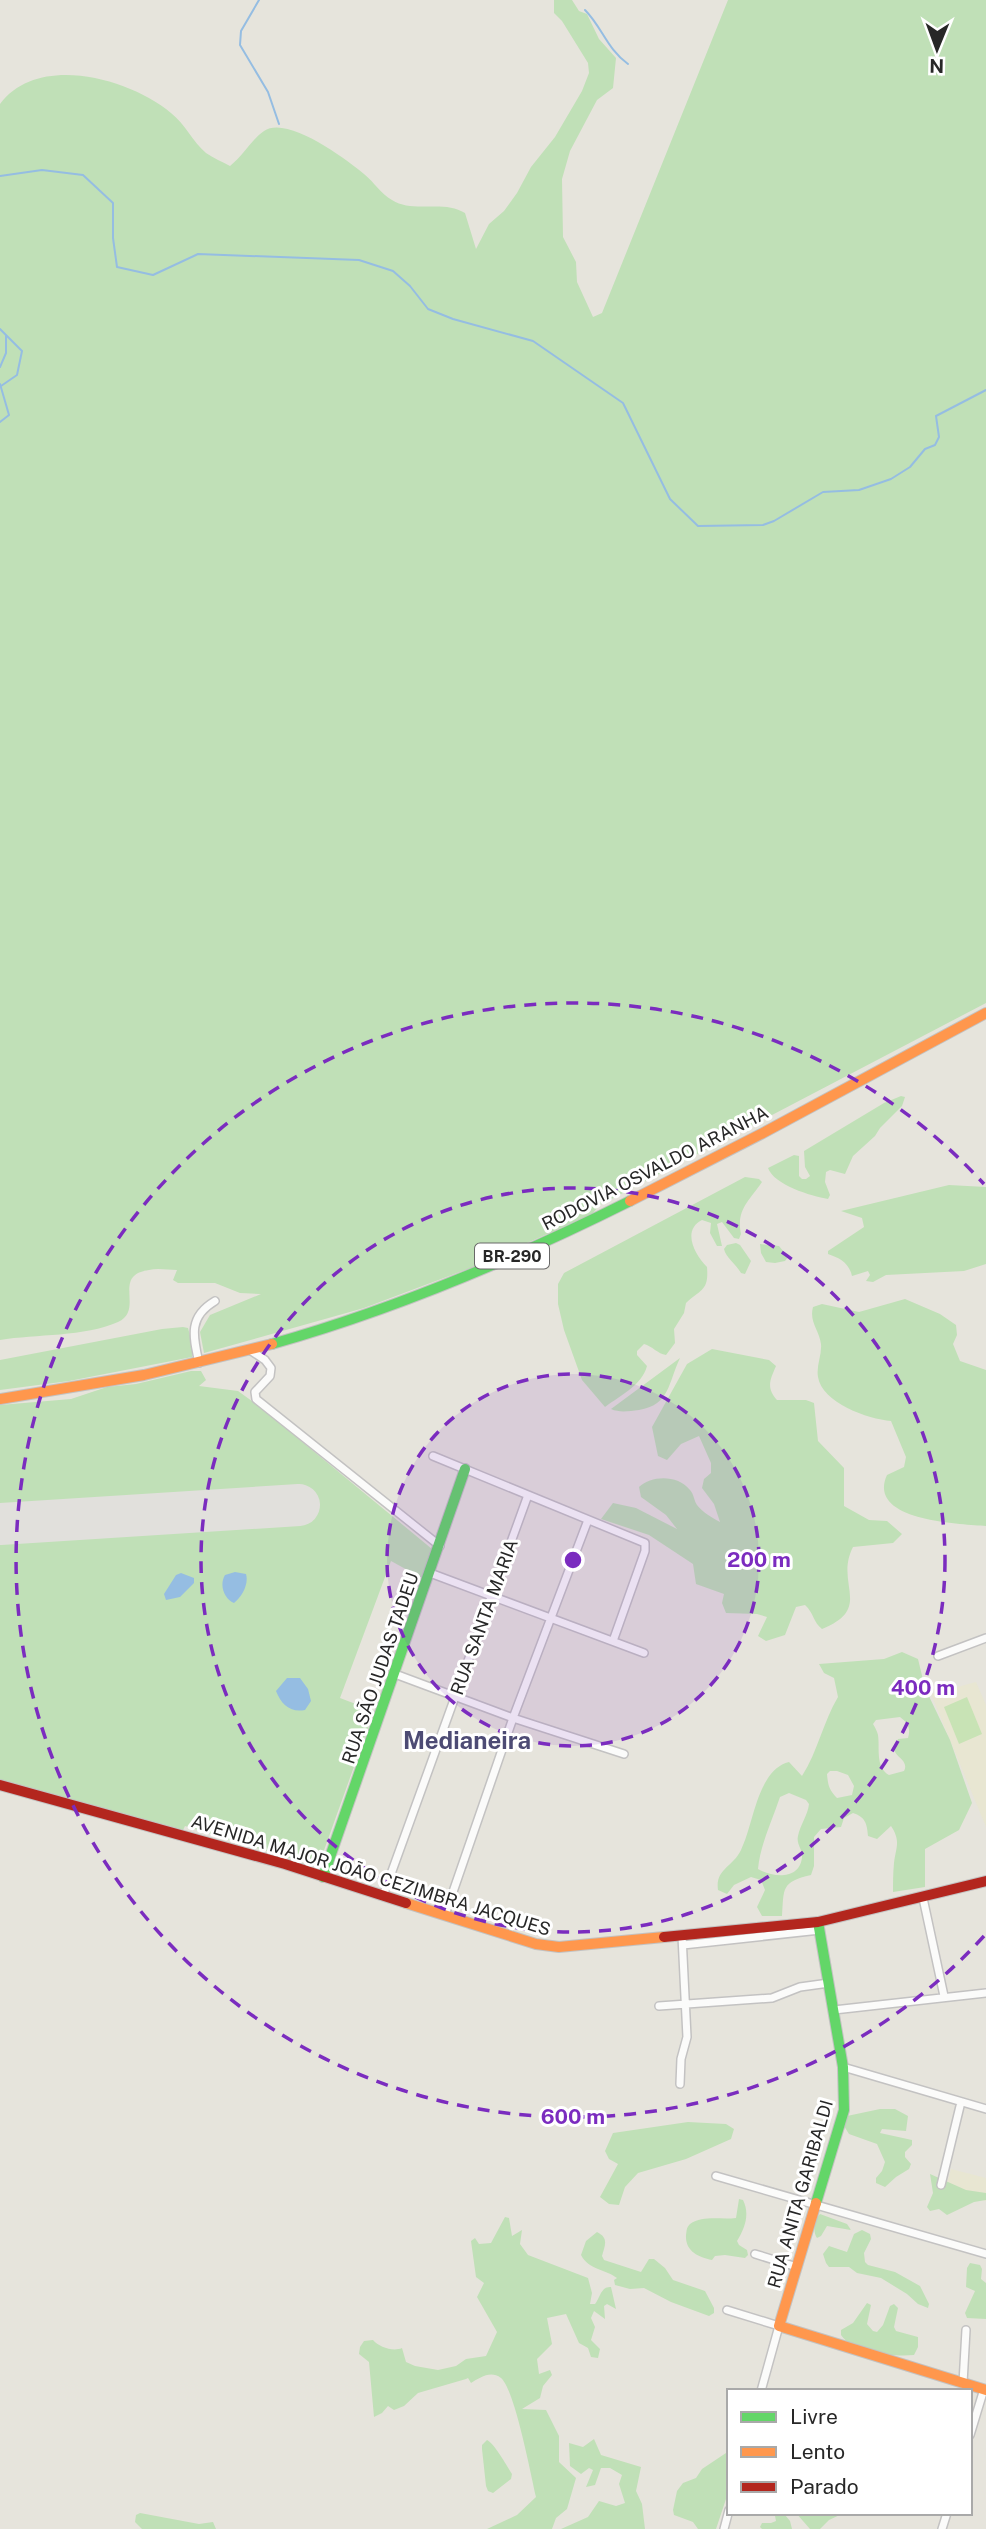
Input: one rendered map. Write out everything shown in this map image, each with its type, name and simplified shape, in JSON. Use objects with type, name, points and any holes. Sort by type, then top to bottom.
[{"type":"main road","name":"RODOVIA OSVALDO ARANHA","points":[[0,1398],[60,1391],[250,1350],[380,1309],[476,1272],[583,1225],[986,1013]]},
{"type":"main road","name":"RUA SÃO JUDAS TADEU","points":[[323,1877],[465,1469]]},
{"type":"main road","name":"AVENIDA MAJOR JOÃO CEZIMBRA JACQUES","points":[[0,1786],[186,1836],[536,1944],[559,1947],[682,1941],[819,1926],[986,1881]]},
{"type":"main road","name":"RUA ANITA GARIBALDI","points":[[779,2326],[844,2110],[843,2067],[819,1926]]},
{"type":"main road","points":[[779,2326],[985,2389]]},
{"type":"street","points":[[199,1363],[193,1335],[196,1320],[204,1308],[215,1301]]},
{"type":"street","points":[[250,1350],[265,1360],[271,1368],[270,1376],[255,1392],[256,1399],[440,1546]]},
{"type":"street","points":[[433,1457],[645,1543],[645,1551],[613,1641]]},
{"type":"street","name":"RUA SANTA MARIA","points":[[383,1896],[528,1495]]},
{"type":"street","points":[[445,1915],[513,1718],[588,1520]]},
{"type":"street","points":[[430,1573],[645,1653]]},
{"type":"street","points":[[938,1656],[986,1638]]},
{"type":"street","points":[[395,1674],[513,1718],[624,1754]]},
{"type":"street","points":[[923,1898],[944,1996]]},
{"type":"street","points":[[680,2084],[681,2059],[687,2037],[682,1941]]},
{"type":"street","points":[[659,2006],[772,1998],[800,1987],[829,1983]]},
{"type":"street","points":[[834,2010],[986,1993]]},
{"type":"street","points":[[843,2067],[986,2109]]},
{"type":"street","points":[[941,2185],[961,2102]]},
{"type":"street","points":[[716,2176],[986,2254]]},
{"type":"street","points":[[755,2254],[797,2267]]},
{"type":"street","points":[[727,2310],[779,2326]]},
{"type":"street","name":"RUA ANITA GARIBALDI","points":[[762,2389],[779,2326]]},
{"type":"street","points":[[963,2383],[966,2330]]},
{"type":"street","points":[[972,2429],[985,2389]]},
{"type":"shaded area","points":[[976,1682],[986,1705],[986,1827],[931,1694]]},
{"type":"shaded area","points":[[951,2169],[986,2178],[986,2201],[945,2190]]},
{"type":"green space","points":[[554,0],[572,0],[579,11],[587,14],[599,39],[616,58],[613,88],[597,100],[570,151],[562,179],[563,237],[576,262],[577,282],[593,317],[602,313],[728,0],[986,0],[986,1003],[600,1205],[592,1214],[473,1267],[364,1308],[204,1353],[200,1332],[210,1315],[261,1294],[240,1293],[215,1283],[178,1283],[173,1280],[177,1270],[152,1269],[138,1273],[132,1279],[129,1310],[126,1317],[118,1322],[76,1333],[0,1340],[0,104],[17,88],[37,79],[60,75],[108,81],[153,100],[176,117],[206,153],[230,166],[264,131],[274,128],[287,129],[316,141],[344,159],[392,200],[410,206],[447,207],[465,213],[476,249],[489,224],[504,211],[531,167],[555,137],[582,91],[589,73],[588,63],[562,21],[554,13]]},
{"type":"green space","points":[[905,1097],[902,1106],[853,1156],[845,1174],[830,1170],[826,1172],[825,1182],[830,1195],[828,1199],[785,1184],[768,1168],[794,1155],[799,1156],[799,1176],[806,1179],[810,1176],[805,1167],[804,1151],[884,1103]]},
{"type":"green space","points":[[745,1177],[762,1182],[742,1212],[739,1239],[734,1238],[722,1222],[717,1224],[722,1246],[717,1246],[710,1233],[711,1223],[702,1220],[696,1224],[691,1236],[692,1242],[707,1267],[707,1281],[700,1292],[686,1303],[684,1313],[674,1329],[675,1343],[666,1355],[644,1344],[637,1351],[637,1355],[647,1366],[641,1379],[605,1407],[582,1380],[564,1330],[558,1304],[558,1284],[564,1273]]},
{"type":"green space","points":[[949,1185],[986,1187],[986,1264],[964,1271],[886,1275],[873,1282],[866,1281],[870,1275],[868,1271],[852,1276],[843,1262],[828,1254],[828,1251],[864,1227],[862,1218],[841,1211]]},
{"type":"green space","points":[[736,1243],[751,1261],[745,1274],[741,1273],[724,1249],[727,1245]]},
{"type":"green space","points":[[760,1244],[779,1246],[788,1257],[785,1261],[766,1262]]},
{"type":"green space","points":[[905,1299],[940,1314],[956,1325],[957,1335],[953,1344],[960,1361],[986,1370],[986,1526],[918,1517],[902,1511],[890,1502],[884,1490],[887,1475],[904,1467],[906,1457],[891,1421],[870,1417],[847,1408],[828,1395],[821,1386],[818,1369],[821,1344],[813,1322],[813,1307],[822,1304],[859,1312]]},
{"type":"green space","points":[[188,1328],[193,1347],[192,1357],[69,1381],[0,1390],[0,1360]]},
{"type":"green space","points":[[712,1349],[769,1360],[776,1366],[770,1384],[771,1392],[777,1400],[806,1400],[814,1403],[818,1441],[844,1468],[844,1506],[869,1520],[887,1521],[902,1534],[893,1543],[853,1547],[847,1572],[850,1604],[846,1613],[822,1629],[805,1605],[796,1607],[785,1635],[766,1641],[758,1636],[767,1617],[726,1613],[722,1603],[724,1594],[696,1584],[693,1564],[649,1535],[601,1519],[613,1503],[636,1508],[677,1529],[666,1515],[641,1497],[639,1487],[644,1483],[665,1478],[685,1485],[699,1508],[720,1522],[714,1504],[702,1488],[704,1479],[711,1473],[711,1463],[699,1436],[681,1444],[667,1460],[658,1456],[652,1427],[687,1364]]},
{"type":"green space","points":[[680,1358],[667,1392],[657,1403],[639,1410],[611,1409]]},
{"type":"green space","points":[[201,1371],[206,1380],[199,1386],[238,1391],[260,1407],[432,1549],[422,1578],[391,1561],[340,1698],[374,1711],[318,1867],[185,1826],[183,1830],[0,1782],[0,1405],[71,1399],[107,1387],[136,1384]]},
{"type":"green space","points":[[902,1652],[918,1659],[925,1688],[950,1740],[972,1803],[959,1830],[925,1849],[925,1887],[893,1892],[897,1844],[894,1831],[891,1826],[877,1839],[868,1836],[865,1821],[853,1813],[844,1818],[841,1827],[821,1829],[814,1837],[814,1866],[811,1875],[794,1880],[786,1888],[782,1916],[762,1916],[757,1907],[765,1890],[761,1880],[751,1877],[734,1885],[727,1894],[718,1890],[719,1877],[741,1850],[758,1799],[770,1775],[789,1762],[802,1776],[812,1757],[838,1697],[834,1678],[824,1673],[819,1664],[884,1659]],"holes":[[[900,1717],[908,1726],[909,1734],[908,1738],[898,1739],[894,1750],[904,1762],[905,1768],[904,1771],[889,1775],[880,1762],[878,1735],[873,1724],[876,1720]],[[837,1771],[848,1775],[854,1786],[852,1795],[837,1798],[829,1787],[827,1774]],[[789,1793],[809,1804],[798,1836],[802,1854],[800,1864],[796,1870],[785,1875],[758,1869],[764,1842],[780,1797]]]},
{"type":"green space","points":[[967,1697],[982,1734],[959,1744],[944,1707]]},
{"type":"green space","points":[[880,2109],[895,2109],[908,2116],[906,2131],[882,2129],[880,2133],[912,2140],[912,2145],[905,2152],[905,2157],[911,2164],[909,2169],[885,2187],[876,2183],[885,2162],[877,2144],[849,2134],[844,2126],[847,2116]]},
{"type":"green space","points":[[688,2122],[726,2124],[734,2129],[731,2139],[686,2159],[638,2173],[625,2187],[619,2205],[609,2204],[600,2197],[618,2164],[609,2159],[605,2151],[613,2133]]},
{"type":"green space","points":[[930,2174],[966,2190],[986,2193],[986,2200],[974,2202],[947,2215],[939,2209],[930,2211],[927,2207],[933,2193]]},
{"type":"green space","points":[[739,2199],[743,2200],[746,2216],[737,2241],[747,2250],[748,2255],[745,2258],[715,2256],[712,2260],[693,2252],[686,2241],[689,2225],[712,2218],[736,2218]]},
{"type":"green space","points":[[820,2214],[847,2224],[851,2230],[827,2226],[817,2238],[815,2225]]},
{"type":"green space","points":[[505,2217],[509,2218],[512,2236],[522,2230],[520,2244],[528,2255],[588,2278],[592,2293],[590,2304],[595,2304],[603,2290],[611,2287],[616,2309],[607,2304],[604,2306],[605,2319],[594,2311],[591,2318],[595,2327],[591,2340],[600,2349],[598,2358],[591,2357],[588,2348],[579,2343],[566,2314],[547,2318],[552,2344],[537,2359],[539,2374],[550,2370],[552,2375],[543,2386],[540,2398],[522,2409],[546,2410],[559,2436],[559,2462],[576,2478],[567,2509],[556,2518],[552,2529],[487,2529],[517,2515],[536,2497],[517,2415],[501,2378],[489,2375],[471,2383],[468,2378],[418,2393],[404,2406],[394,2410],[388,2406],[374,2417],[369,2362],[359,2354],[364,2341],[373,2340],[386,2348],[402,2348],[406,2362],[438,2370],[456,2366],[466,2359],[486,2356],[497,2332],[477,2297],[484,2283],[476,2277],[471,2241],[475,2238],[479,2244],[491,2243]]},
{"type":"green space","points":[[862,2230],[870,2234],[871,2239],[864,2253],[865,2262],[895,2272],[920,2286],[929,2304],[928,2308],[881,2278],[857,2273],[849,2267],[829,2267],[823,2254],[829,2246],[847,2252],[854,2234]]},
{"type":"green space","points":[[597,2232],[605,2239],[602,2256],[604,2260],[641,2272],[649,2259],[654,2259],[665,2268],[673,2280],[705,2291],[714,2313],[709,2316],[671,2302],[644,2288],[630,2289],[615,2285],[614,2280],[617,2278],[593,2266],[581,2255],[586,2241]]},
{"type":"green space","points":[[970,2263],[980,2265],[981,2279],[986,2283],[986,2319],[967,2318],[965,2313],[975,2291],[966,2287],[967,2268]]},
{"type":"green space","points":[[867,2303],[871,2305],[867,2324],[877,2332],[883,2325],[890,2306],[894,2304],[898,2308],[894,2327],[896,2331],[918,2337],[918,2347],[914,2355],[864,2350],[841,2335],[841,2330],[853,2323]]},
{"type":"green space","points":[[594,2439],[601,2455],[641,2467],[636,2491],[642,2504],[645,2529],[561,2529],[588,2517],[599,2501],[616,2506],[625,2503],[619,2484],[622,2475],[610,2468],[601,2468],[595,2485],[586,2487],[593,2470],[589,2468],[581,2474],[570,2466],[569,2443],[583,2447]]},
{"type":"green space","points":[[487,2440],[497,2450],[512,2474],[511,2479],[493,2493],[488,2491],[486,2486],[482,2445]]},
{"type":"green space","points":[[727,2452],[727,2496],[716,2529],[698,2529],[693,2522],[674,2515],[677,2491],[683,2483],[696,2478],[702,2469]]},
{"type":"green space","points":[[140,2513],[199,2524],[213,2522],[216,2529],[142,2529],[135,2522],[136,2515]]},
{"type":"green space","points":[[772,2515],[785,2515],[792,2529],[760,2527],[762,2523],[776,2521],[775,2516]]},
{"type":"green space","points":[[798,2515],[840,2515],[829,2520],[820,2529],[810,2529]]},
{"type":"water","points":[[235,1572],[246,1574],[247,1582],[234,1603],[225,1595],[222,1583],[225,1575]]},
{"type":"water","points":[[181,1573],[194,1578],[194,1583],[180,1597],[166,1600],[164,1594],[176,1575]]},
{"type":"water","points":[[287,1678],[300,1678],[308,1689],[311,1701],[305,1710],[291,1709],[283,1704],[278,1696],[276,1691]]},
{"type":"waterway","points":[[259,0],[241,31],[240,45],[268,92],[279,124]]},
{"type":"waterway","points":[[585,10],[615,52],[628,64]]},
{"type":"waterway","points":[[0,176],[42,170],[83,175],[113,203],[113,238],[117,267],[153,275],[198,254],[359,260],[393,271],[410,286],[428,309],[453,319],[533,341],[623,403],[670,499],[698,526],[763,525],[823,492],[859,490],[891,479],[910,467],[925,449],[935,445],[939,437],[936,416],[986,390]]},
{"type":"waterway","points":[[0,329],[22,351],[17,375],[1,386]]},
{"type":"waterway","points":[[0,367],[6,353],[6,336]]},
{"type":"waterway","points":[[0,384],[9,415],[0,422]]},
{"type":"runway","points":[[0,1524],[299,1505]]},
{"type":"traffic: fast","points":[[272,1344],[364,1315],[455,1281],[630,1201]]},
{"type":"traffic: fast","points":[[323,1877],[465,1469]]},
{"type":"traffic: fast","points":[[816,2203],[844,2110],[843,2067],[818,1922]]},
{"type":"traffic: slow","points":[[630,1201],[986,1013]]},
{"type":"traffic: slow","points":[[0,1399],[144,1375],[272,1344]]},
{"type":"traffic: slow","points":[[406,1903],[536,1944],[559,1947],[664,1937]]},
{"type":"traffic: slow","points":[[816,2203],[779,2326],[986,2390]]},
{"type":"traffic: jam","points":[[0,1785],[285,1864],[406,1903]]},
{"type":"traffic: jam","points":[[664,1937],[818,1922],[986,1881]]},
{"type":"district","name":"Medianeira","points":[[467,1740]]}]
